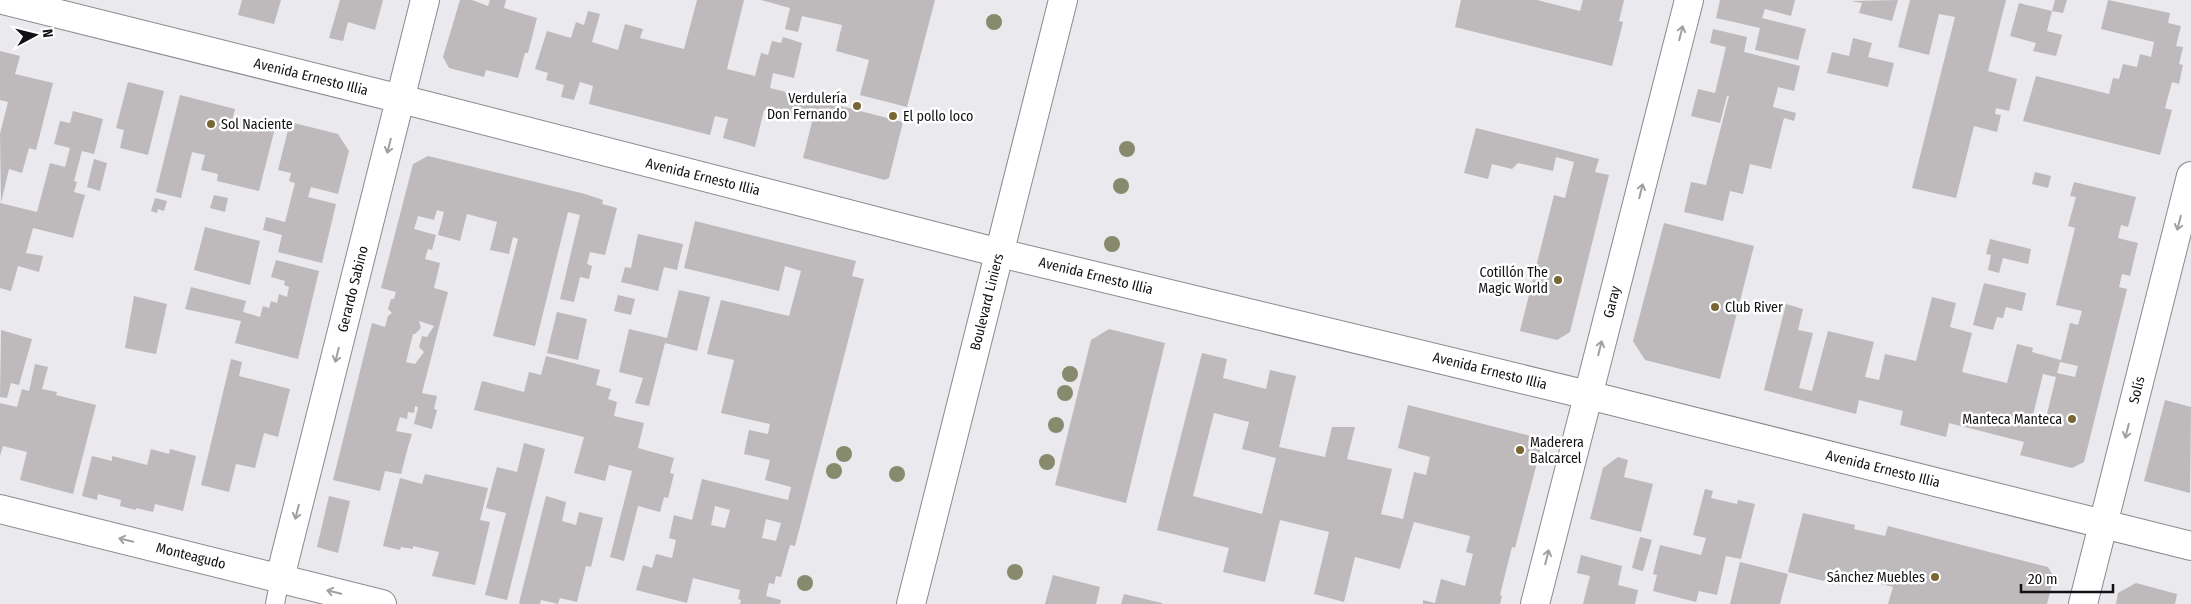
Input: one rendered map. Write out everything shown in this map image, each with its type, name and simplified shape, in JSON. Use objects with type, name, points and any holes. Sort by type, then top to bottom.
[{"type":"main road","name":"Avenida Ernesto Illia","points":[[3,0],[401,99],[1000,253],[1588,395],[2191,546]]},
{"type":"main road","name":"Gerardo Sabino","points":[[277,591],[425,0]]},
{"type":"main road","name":"Boulevard Liniers","points":[[911,604],[1062,0]]},
{"type":"main road","name":"Garay","points":[[1535,604],[1689,0]]},
{"type":"main road","name":"Solís","points":[[2083,604],[2191,176]]},
{"type":"main road","name":"Monteagudo","points":[[0,509],[277,591],[382,604]]},
{"type":"building","points":[[242,0],[281,0],[274,24],[238,15]]},
{"type":"building","points":[[340,0],[383,0],[375,30],[348,22],[343,41],[329,38]]},
{"type":"building","points":[[460,0],[472,0],[488,6],[490,0],[506,0],[504,8],[537,18],[528,53],[525,53],[518,78],[486,70],[484,77],[449,68],[443,57]]},
{"type":"building","points":[[697,0],[744,0],[727,69],[755,76],[761,53],[768,55],[772,41],[781,43],[783,37],[802,43],[794,78],[773,73],[770,88],[903,122],[889,178],[885,180],[803,158],[812,122],[764,110],[755,147],[723,138],[728,119],[715,116],[710,135],[589,104],[593,86],[580,82],[574,100],[561,97],[564,85],[546,80],[548,73],[535,69],[547,31],[571,38],[576,22],[584,25],[588,11],[600,14],[592,42],[618,50],[625,24],[643,29],[640,38],[684,49]]},
{"type":"building","points":[[761,0],[935,0],[907,107],[860,95],[869,60],[836,51],[842,25],[802,16],[798,32],[785,29],[790,8]]},
{"type":"building","points":[[1461,0],[1537,0],[1580,11],[1583,0],[1624,0],[1619,21],[1623,22],[1612,66],[1455,27]]},
{"type":"building","points":[[1720,0],[1795,0],[1791,16],[1765,9],[1762,18],[1806,29],[1798,60],[1755,50],[1760,28],[1716,18]]},
{"type":"building","points":[[1898,0],[1892,21],[1859,13],[1862,3],[1851,1]]},
{"type":"building","points":[[1910,0],[2006,0],[1988,71],[2017,79],[2009,111],[1996,108],[1995,114],[2001,115],[1997,132],[1974,126],[1956,198],[1912,188],[1955,17],[1939,14],[1929,55],[1898,47]]},
{"type":"building","points":[[2055,0],[2067,0],[2063,13],[2052,11]]},
{"type":"building","points":[[2108,0],[2170,13],[2168,23],[2181,26],[2176,46],[2183,47],[2179,64],[2183,65],[2179,84],[2172,82],[2165,108],[2172,110],[2160,155],[2023,121],[2036,76],[2109,94],[2113,78],[2119,79],[2123,64],[2137,67],[2140,54],[2151,57],[2154,42],[2101,29]]},
{"type":"building","points":[[2019,3],[2052,11],[2047,31],[2062,35],[2056,56],[2033,51],[2036,43],[2010,36]]},
{"type":"building","points":[[1713,29],[1747,37],[1744,52],[1800,66],[1794,91],[1778,87],[1773,107],[1796,113],[1794,121],[1784,118],[1771,169],[1750,164],[1743,194],[1730,191],[1723,221],[1684,212],[1691,182],[1706,185],[1729,96],[1727,96],[1720,123],[1691,116],[1698,89],[1715,93],[1726,47],[1710,43]]},
{"type":"building","points":[[1853,38],[1872,43],[1868,57],[1894,63],[1888,87],[1827,73],[1832,52],[1849,56]]},
{"type":"building","points":[[0,51],[20,56],[15,74],[53,83],[36,150],[29,148],[22,173],[9,169],[1,203],[0,134],[8,102],[0,100]]},
{"type":"building","points":[[128,82],[164,91],[148,155],[120,148],[124,130],[116,128]]},
{"type":"building","points":[[180,95],[235,109],[231,125],[259,132],[260,124],[275,128],[259,191],[217,181],[218,174],[201,170],[205,155],[192,152],[181,198],[156,192]]},
{"type":"building","points":[[73,111],[103,119],[94,154],[82,151],[74,181],[77,182],[74,192],[85,195],[73,238],[33,228],[26,253],[43,256],[39,272],[18,266],[11,291],[0,288],[0,203],[37,212],[50,163],[65,167],[70,148],[54,144],[60,121],[70,123]]},
{"type":"building","points":[[290,122],[338,134],[349,151],[338,194],[311,187],[308,197],[336,204],[322,263],[278,252],[282,235],[263,230],[266,217],[285,222],[295,183],[289,181],[291,173],[278,170]]},
{"type":"building","points":[[1476,128],[1599,159],[1595,172],[1609,175],[1570,332],[1557,340],[1520,331],[1554,195],[1565,198],[1574,162],[1556,157],[1553,171],[1518,163],[1512,169],[1492,164],[1488,179],[1464,173]]},
{"type":"building","points":[[428,156],[585,194],[603,200],[602,204],[617,208],[605,255],[590,252],[587,264],[592,266],[589,279],[580,277],[574,302],[560,299],[580,215],[568,212],[535,346],[493,336],[518,239],[513,237],[509,254],[490,250],[497,222],[467,214],[460,241],[438,235],[444,212],[437,210],[434,220],[418,216],[414,229],[436,235],[432,250],[428,249],[425,259],[440,263],[434,288],[448,292],[422,393],[437,396],[434,409],[437,410],[432,429],[414,424],[418,407],[415,406],[414,413],[408,412],[407,419],[400,417],[396,431],[412,434],[401,474],[385,471],[380,491],[333,480],[372,323],[385,327],[388,316],[392,313],[388,309],[391,299],[394,299],[396,292],[381,288],[413,164]],"holes":[[[419,321],[434,326],[427,337],[422,336],[419,347],[424,352],[415,364],[406,362],[413,334],[421,328]]]},
{"type":"building","points":[[94,159],[107,163],[100,191],[87,187]]},
{"type":"building","points":[[2035,172],[2051,176],[2048,188],[2032,184]]},
{"type":"building","points":[[2074,182],[2136,197],[2128,227],[2121,225],[2118,238],[2138,243],[2130,276],[2122,274],[2119,287],[2127,289],[2084,462],[2072,468],[2020,455],[2024,442],[1949,423],[1946,437],[1900,425],[1903,411],[1859,400],[1856,414],[1764,390],[1786,304],[1803,309],[1798,330],[1813,333],[1799,388],[1812,391],[1828,331],[1874,342],[1865,377],[1879,380],[1885,354],[1916,361],[1932,297],[1956,303],[1950,327],[1972,333],[1962,372],[2007,383],[2017,344],[2033,348],[2032,352],[2061,360],[2070,323],[2078,325],[2082,311],[2056,305],[2075,228],[2068,226],[2076,197],[2070,196]],"holes":[[[2060,362],[2078,366],[2075,377],[2057,373]],[[2043,374],[2056,377],[2046,418],[2033,415]]]},
{"type":"building","points":[[214,195],[228,198],[225,212],[210,208]]},
{"type":"building","points":[[155,198],[167,201],[164,211],[158,209],[157,213],[151,211]]},
{"type":"building","points":[[695,221],[856,261],[852,276],[864,279],[795,546],[790,545],[781,577],[776,576],[774,584],[769,583],[766,596],[781,600],[780,604],[740,604],[741,600],[738,599],[740,590],[693,578],[687,603],[636,590],[643,565],[652,568],[656,554],[672,558],[676,540],[669,538],[674,515],[692,520],[702,479],[788,500],[791,487],[765,480],[770,460],[744,454],[749,430],[768,434],[770,424],[721,413],[734,360],[707,354],[721,300],[789,316],[801,271],[785,266],[779,291],[684,268]],"holes":[[[715,506],[730,510],[725,528],[711,525]],[[766,519],[781,523],[776,541],[762,538]]]},
{"type":"building","points":[[1664,223],[1754,246],[1720,379],[1645,360],[1633,341]]},
{"type":"building","points":[[205,227],[260,241],[250,285],[194,270]]},
{"type":"building","points":[[638,234],[683,244],[677,270],[664,267],[658,291],[621,282],[625,267],[631,268]]},
{"type":"building","points":[[1990,239],[2031,249],[2028,264],[2003,258],[1999,273],[1988,270],[1991,255],[1986,254]]},
{"type":"building","points":[[276,260],[319,271],[298,359],[235,343],[241,321],[185,309],[191,287],[246,301],[243,312],[260,317],[263,306],[269,308],[271,301],[277,303],[279,294],[287,297],[289,287],[284,285],[285,281],[271,277]]},
{"type":"building","points":[[1984,283],[2026,293],[2022,311],[2006,307],[2003,318],[1997,317],[1993,330],[1973,325]]},
{"type":"building","points":[[679,290],[710,297],[697,351],[665,343],[649,406],[635,403],[643,378],[619,372],[629,329],[667,338]]},
{"type":"building","points":[[618,295],[635,299],[631,315],[614,311]]},
{"type":"building","points":[[134,296],[167,304],[156,354],[125,348]]},
{"type":"building","points":[[557,312],[587,319],[578,360],[547,353]]},
{"type":"building","points":[[1109,329],[1165,343],[1126,503],[1055,485],[1091,340]]},
{"type":"building","points":[[1,330],[32,339],[19,385],[11,383],[7,398],[0,397]]},
{"type":"building","points":[[1202,353],[1227,359],[1223,378],[1266,389],[1270,370],[1296,376],[1279,447],[1325,457],[1332,427],[1355,427],[1347,459],[1392,469],[1381,514],[1403,519],[1414,472],[1426,475],[1430,457],[1398,448],[1408,405],[1543,439],[1515,548],[1512,547],[1500,595],[1502,596],[1500,604],[1423,604],[1423,600],[1435,603],[1441,579],[1465,586],[1473,554],[1466,552],[1470,536],[1414,522],[1400,569],[1355,557],[1344,602],[1314,594],[1329,532],[1280,520],[1265,582],[1223,572],[1229,548],[1157,530]],"holes":[[[1214,413],[1249,422],[1242,449],[1276,458],[1262,514],[1193,496]]]},
{"type":"building","points":[[546,356],[600,370],[596,385],[611,389],[608,399],[617,402],[614,416],[644,423],[638,448],[674,458],[670,473],[674,474],[668,498],[664,497],[660,512],[638,506],[624,561],[610,557],[632,471],[609,465],[605,481],[574,473],[584,437],[474,410],[482,381],[524,392],[529,372],[541,375]]},
{"type":"building","points":[[231,359],[242,362],[239,376],[290,389],[278,437],[264,433],[255,468],[236,464],[229,492],[201,485]]},
{"type":"building","points":[[35,364],[48,367],[42,389],[57,392],[56,395],[96,405],[73,494],[20,480],[27,452],[3,446],[0,456],[0,403],[17,407],[22,389],[29,391]]},
{"type":"building","points":[[2165,400],[2191,407],[2190,493],[2144,481]]},
{"type":"building","points":[[524,443],[545,449],[507,600],[485,595],[506,513],[486,508],[497,467],[517,472]]},
{"type":"building","points":[[151,449],[169,454],[170,449],[196,456],[183,511],[155,504],[153,512],[136,508],[136,510],[120,506],[121,500],[98,494],[97,500],[82,496],[92,456],[112,461],[112,456],[147,465]]},
{"type":"building","points":[[1618,457],[1628,460],[1624,477],[1653,484],[1641,532],[1590,519],[1603,468]]},
{"type":"building","points":[[425,474],[488,488],[480,520],[490,522],[475,585],[432,576],[439,552],[413,546],[413,549],[401,547],[400,550],[383,546],[400,478],[422,484]]},
{"type":"building","points":[[1705,489],[1713,491],[1711,498],[1737,504],[1738,500],[1755,504],[1741,559],[1726,556],[1717,595],[1699,591],[1696,602],[1653,591],[1657,575],[1653,574],[1660,545],[1701,555],[1706,538],[1693,535]]},
{"type":"building","points":[[329,496],[350,501],[338,553],[317,547]]},
{"type":"building","points":[[546,496],[566,502],[562,521],[576,525],[579,512],[603,518],[591,567],[586,566],[577,602],[560,598],[558,604],[541,600],[540,604],[521,604],[519,603]]},
{"type":"building","points":[[1803,513],[1855,525],[1854,529],[1885,536],[1888,526],[2048,567],[2054,577],[2047,604],[1888,604],[1893,587],[1843,574],[1840,585],[1788,572]]},
{"type":"building","points":[[1640,537],[1652,540],[1643,571],[1632,568]]},
{"type":"building","points":[[1581,555],[1622,566],[1618,585],[1638,590],[1635,604],[1583,604],[1590,576],[1577,573]]},
{"type":"building","points":[[1740,562],[1788,574],[1780,604],[1730,604]]},
{"type":"building","points":[[1053,575],[1100,587],[1096,604],[1045,604]]},
{"type":"building","points":[[2136,583],[2177,594],[2175,604],[2116,604],[2118,593]]},
{"type":"building","points":[[1124,594],[1162,603],[1162,604],[1121,604]]},
{"type":"place","name":"Verdulería Don Fernando","points":[[857,106]]},
{"type":"place","name":"El pollo loco","points":[[893,116]]},
{"type":"place","name":"Sol Naciente","points":[[211,124]]},
{"type":"place","name":"Cotillón The Magic World","points":[[1558,280]]},
{"type":"place","name":"Club River","points":[[1715,307]]},
{"type":"place","name":"Manteca Manteca","points":[[2072,419]]},
{"type":"place","name":"Maderera Balcarcel","points":[[1520,450]]},
{"type":"place","name":"Sánchez Muebles","points":[[1935,577]]}]
